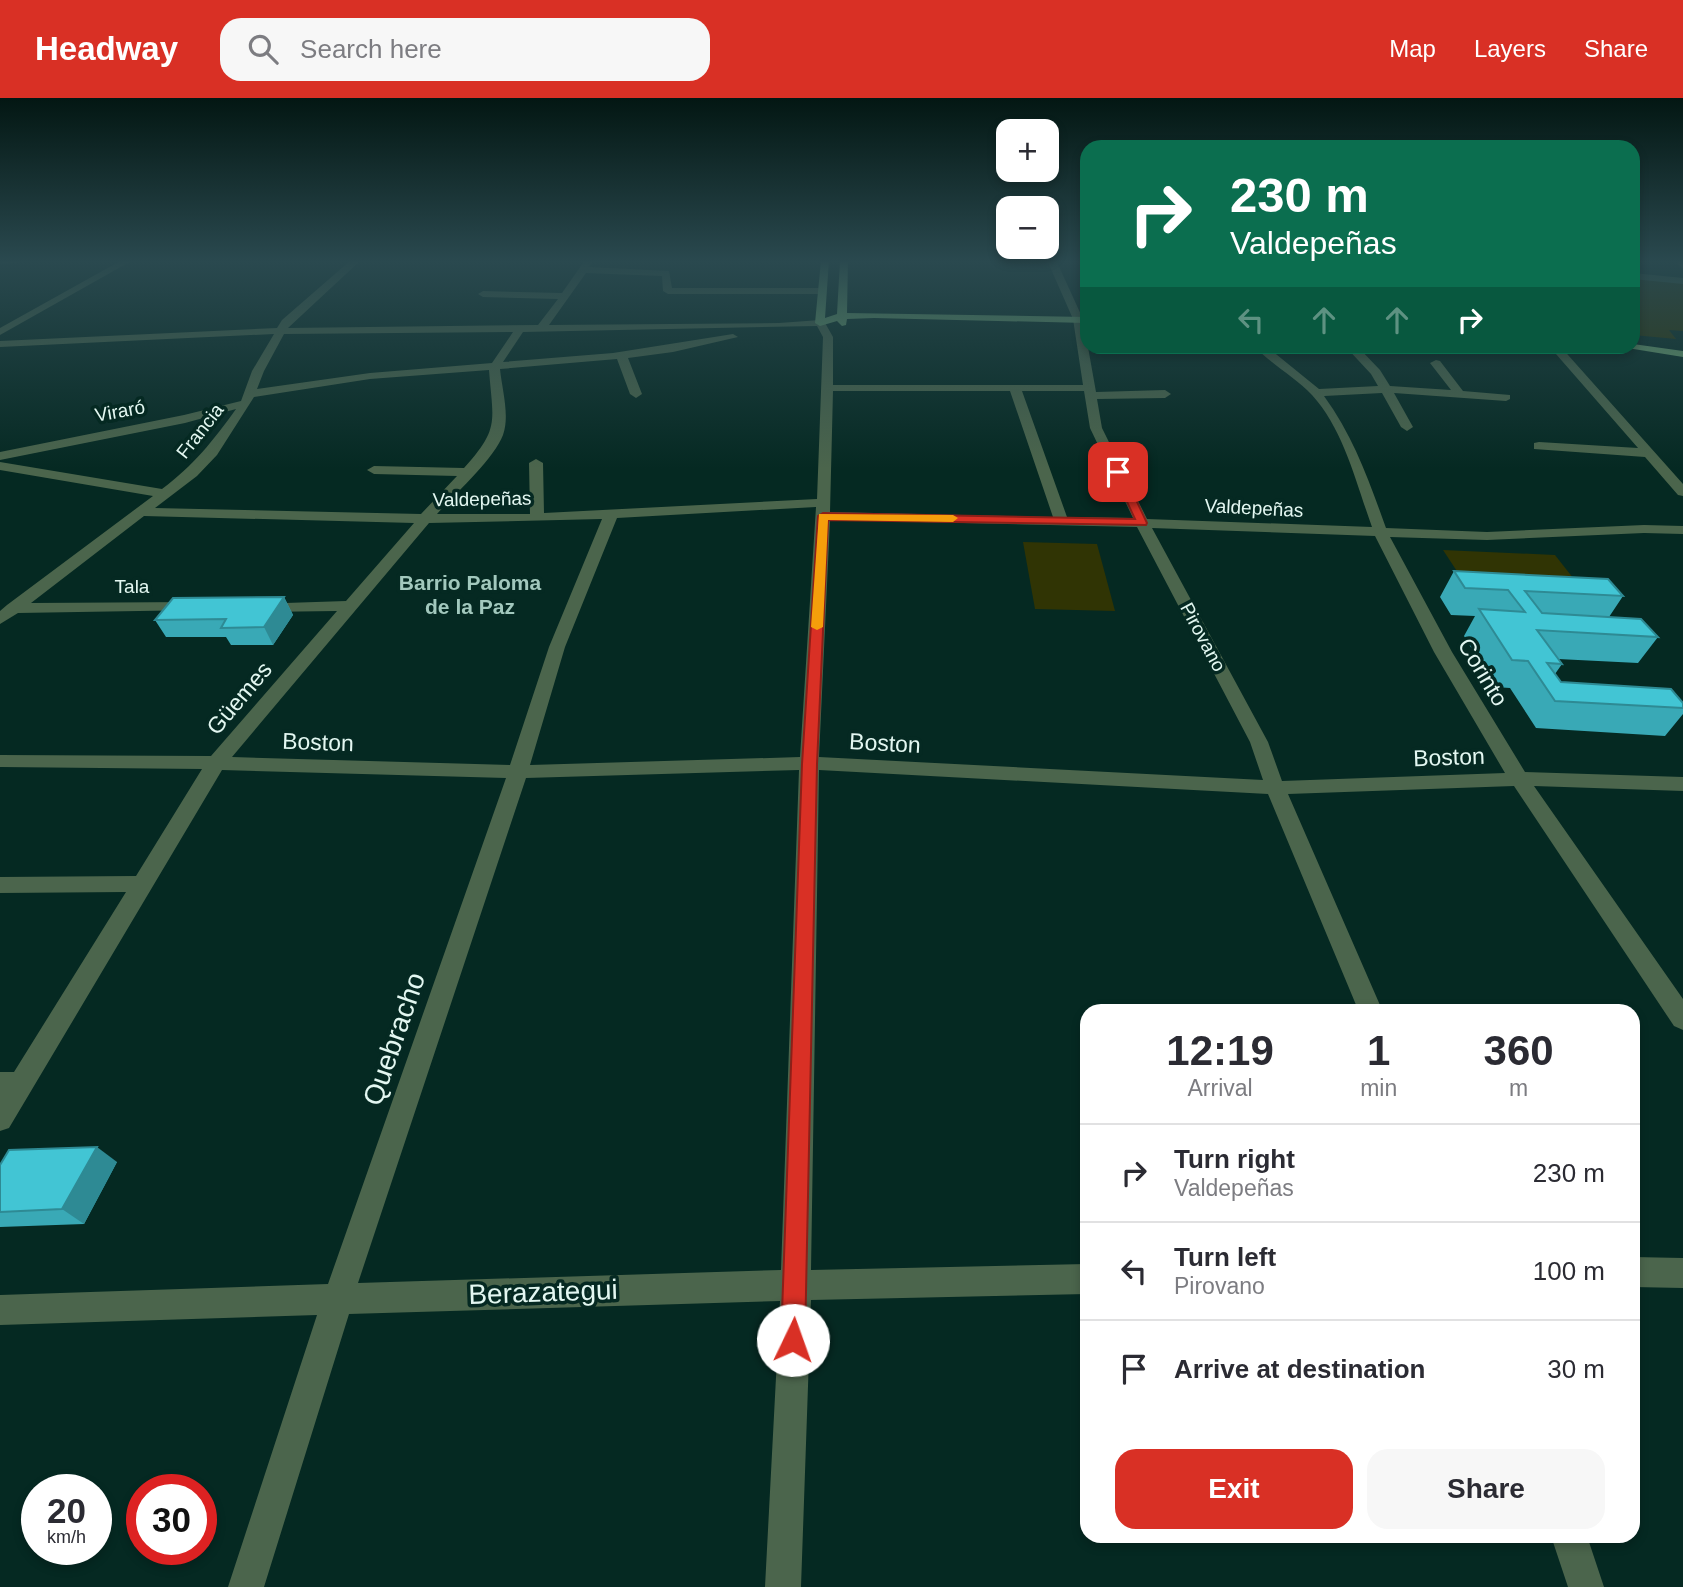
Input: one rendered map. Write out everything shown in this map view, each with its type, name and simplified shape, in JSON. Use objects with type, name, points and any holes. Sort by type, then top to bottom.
[{"type":"main road","points":[[1640,342],[1683,347]]},
{"type":"main road","points":[[1640,349],[1683,354]]},
{"type":"street","points":[[0,344],[282,331],[462,329]]},
{"type":"street","points":[[494,368],[520,329]]},
{"type":"street","name":"Viraró","points":[[0,456],[195,417],[288,386],[384,374],[494,368],[621,355],[728,339],[765,329]]},
{"type":"street","points":[[783,1587],[796,1284],[809,764],[827,388],[833,329]]},
{"type":"street","name":"Francia","points":[[0,619],[7,608],[192,473],[212,452],[248,399],[258,371],[282,331]]},
{"type":"street","name":"Pirovano","points":[[1086,354],[1096,428],[1142,523],[1259,742],[1275,788],[1368,1004]]},
{"type":"street","name":"Corinto","points":[[1269,354],[1316,393],[1336,421],[1352,452],[1380,533],[1443,653],[1518,779],[1683,1019]]},
{"type":"street","points":[[1358,354],[1376,372],[1407,427]]},
{"type":"street","points":[[1561,354],[1683,492]]},
{"type":"street","points":[[621,355],[636,394]]},
{"type":"street","points":[[1436,363],[1459,393]]},
{"type":"street","name":"Güemes","points":[[0,1119],[11,1084],[216,763],[349,606],[486,452],[496,434],[499,417],[494,368]]},
{"type":"street","points":[[827,388],[1015,388],[1165,394]]},
{"type":"street","points":[[1015,388],[1061,520]]},
{"type":"street","points":[[1316,393],[1386,389],[1506,397]]},
{"type":"street","points":[[1539,446],[1649,453]]},
{"type":"street","points":[[536,463],[537,518]]},
{"type":"street","points":[[0,466],[166,494]]},
{"type":"street","points":[[374,470],[468,472]]},
{"type":"street","name":"Valdepeñas","points":[[140,512],[425,519],[611,515],[687,508],[823,509],[1487,536],[1644,529],[1683,530]]},
{"type":"street","name":"Quebracho","points":[[246,1587],[338,1299],[518,772],[557,647],[611,515]]},
{"type":"street","points":[[238,607],[349,606]]},
{"type":"street","name":"Tala","points":[[7,608],[210,607]]},
{"type":"street","name":"Boston","points":[[0,761],[216,763],[518,772],[809,764],[1275,788],[1518,779],[1683,784]]},
{"type":"street","points":[[0,886],[141,884]]},
{"type":"street","points":[[1640,1272],[1683,1273]]},
{"type":"street","name":"Berazategui","points":[[0,1310],[796,1284],[1080,1279]]},
{"type":"street","points":[[1571,1543],[1586,1587]]},
{"type":"green space","points":[[1640,329],[1683,329],[1669,330],[1676,339],[1640,336]]},
{"type":"green space","points":[[1023,542],[1097,544],[1115,611],[1035,609]]},
{"type":"green space","points":[[1443,550],[1555,555],[1581,588],[1464,582]]},
{"type":"building","points":[[1454,571],[1608,579],[1623,596],[1525,591],[1542,613],[1641,619],[1658,637],[1537,630],[1562,664],[1547,663],[1561,682],[1671,689],[1683,703],[1683,708],[1555,701],[1528,661],[1512,660],[1479,609],[1525,612],[1508,590],[1465,588]]},
{"type":"building","points":[[284,597],[264,627],[221,628],[226,619],[155,620],[173,598]]},
{"type":"building","points":[[97,1147],[62,1209],[0,1212],[0,1165],[9,1150]]},
{"type":"slow traffic","points":[[817,627],[823,516],[953,518]]},
{"type":"district","name":"Barrio Paloma de la Paz","points":[[470,594]]},
{"type":"route","points":[[793,1340],[809,764],[823,516],[1142,523],[1118,472]]}]
